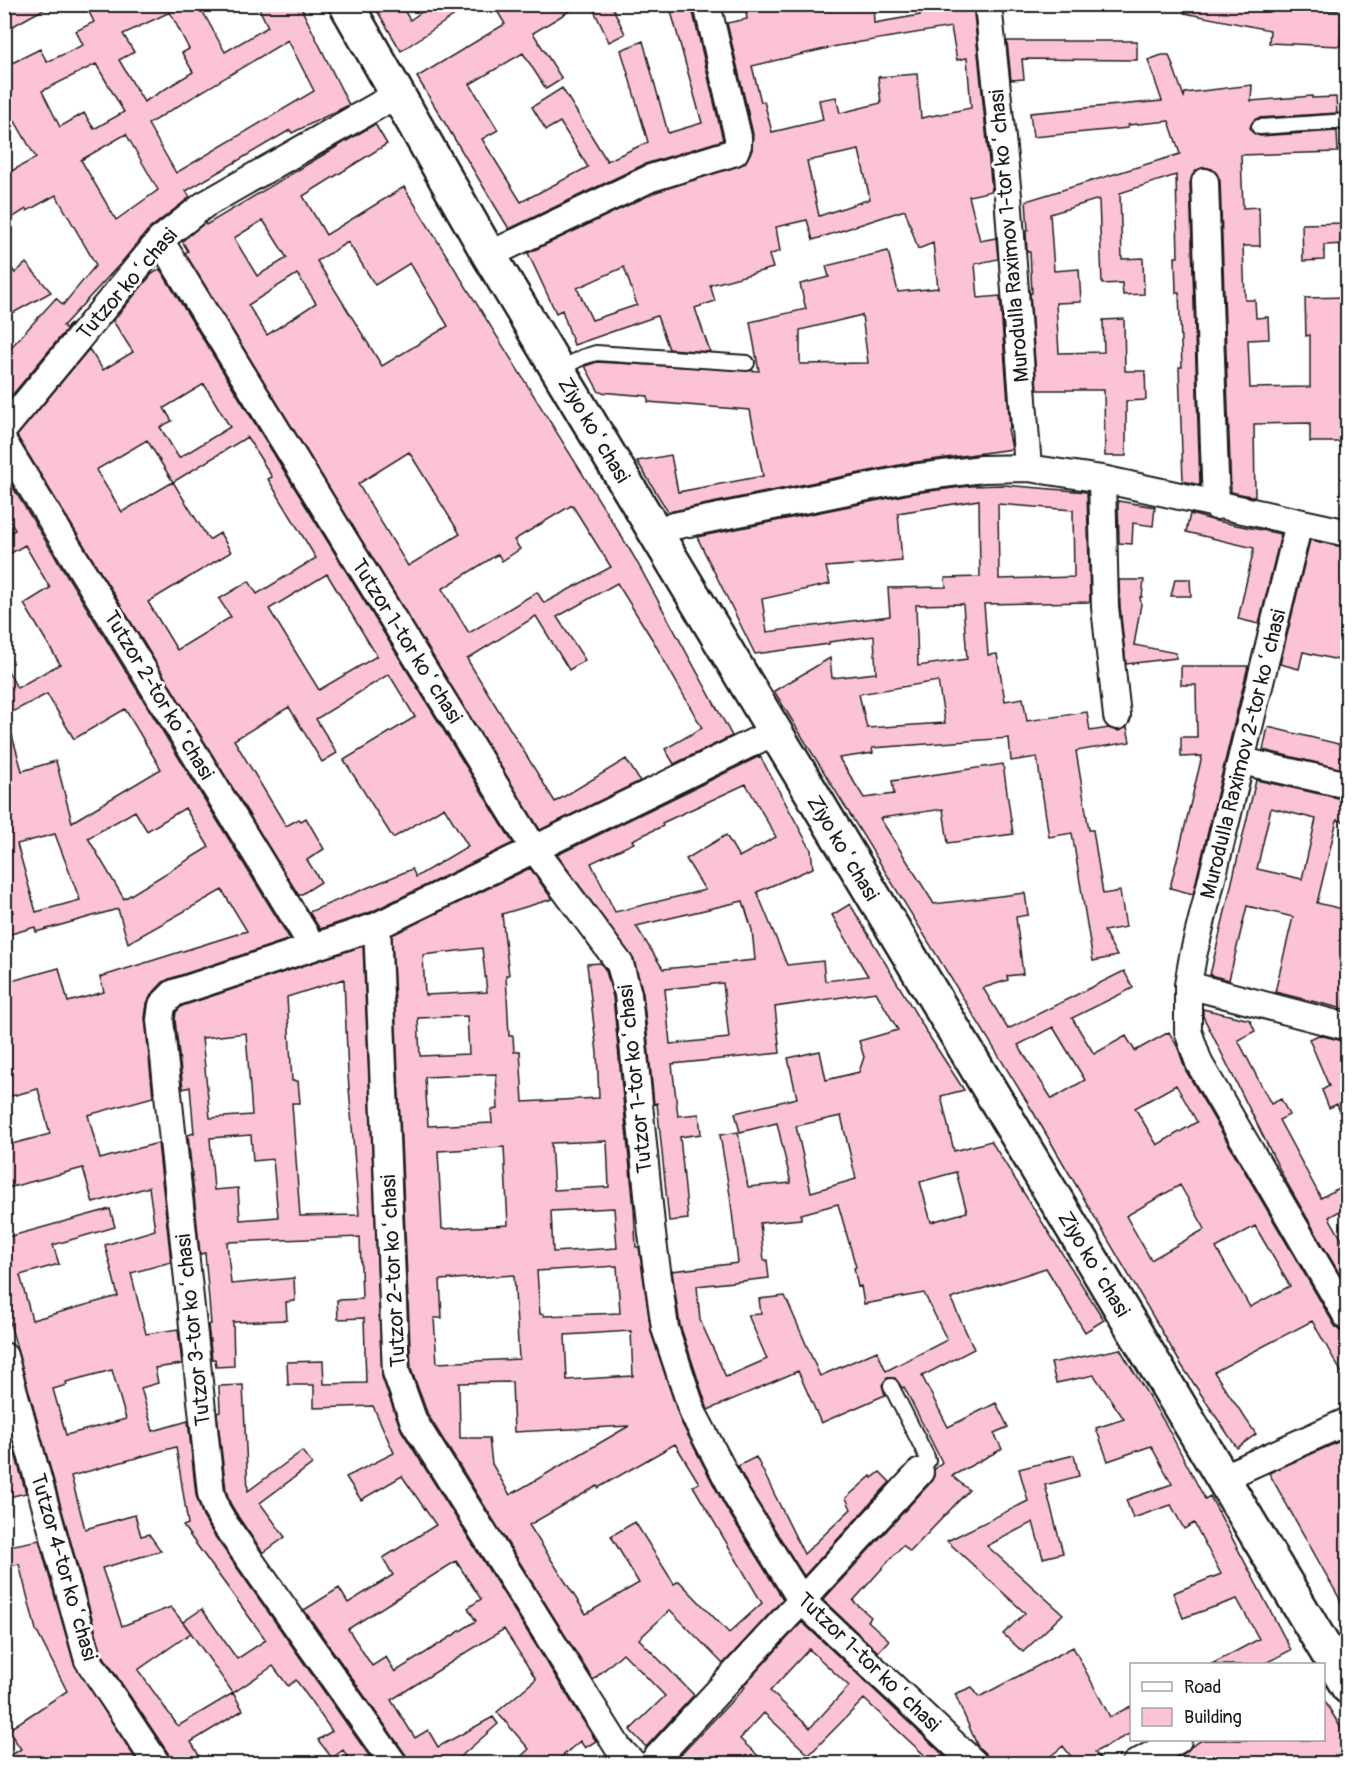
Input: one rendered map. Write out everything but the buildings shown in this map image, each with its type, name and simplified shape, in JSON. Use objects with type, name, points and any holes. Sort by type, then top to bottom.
[{"type":"street","name":"Ziyo koʻchasi","points":[[346,4],[489,255],[1336,1671]]},
{"type":"street","points":[[489,255],[651,178],[735,152],[738,137],[707,4]]},
{"type":"street","name":"Murodulla Raximov 1-tor koʻchasi","points":[[988,4],[1008,196],[1028,468]]},
{"type":"street","name":"Tutzor koʻchasi","points":[[4,429],[160,240],[204,205],[398,94]]},
{"type":"street","points":[[1206,182],[1216,506]]},
{"type":"street","name":"Tutzor 1-tor koʻchasi","points":[[160,240],[535,850],[620,964],[627,994],[652,1234],[665,1328],[693,1413],[737,1497],[802,1601],[975,1764]]},
{"type":"street","name":"Tutzor 2-tor koʻchasi","points":[[4,443],[313,947]]},
{"type":"street","points":[[654,530],[912,478],[982,469],[1028,468],[1102,480],[1347,533]]},
{"type":"street","points":[[1102,480],[1105,607],[1117,716]]},
{"type":"street","name":"Murodulla Raximov 2-tor koʻchasi","points":[[1299,523],[1193,956],[1188,985],[1188,1031],[1199,1063],[1347,1318]]},
{"type":"street","name":"Tutzor 3-tor koʻchasi","points":[[394,1764],[226,1526],[216,1509],[211,1493],[160,1020],[162,1005],[174,993],[377,926],[774,732]]},
{"type":"street","points":[[1242,761],[1347,785]]},
{"type":"street","name":"Tutzor 2-tor koʻchasi","points":[[377,926],[396,1372],[414,1422],[619,1749],[634,1764]]},
{"type":"street","points":[[1188,985],[1347,1027]]},
{"type":"street","name":"Tutzor 4-tor koʻchasi","points":[[4,1356],[88,1660],[157,1764]]},
{"type":"street","points":[[1222,1478],[1347,1421]]},
{"type":"street","points":[[651,1764],[920,1472]]},
{"type":"street","points":[[1135,1764],[1176,1741]]},
{"type":"lane","points":[[1259,126],[1347,121]]},
{"type":"lane","points":[[558,370],[596,353],[747,363]]},
{"type":"lane","points":[[891,1386],[927,1457],[928,1461],[920,1472]]}]
